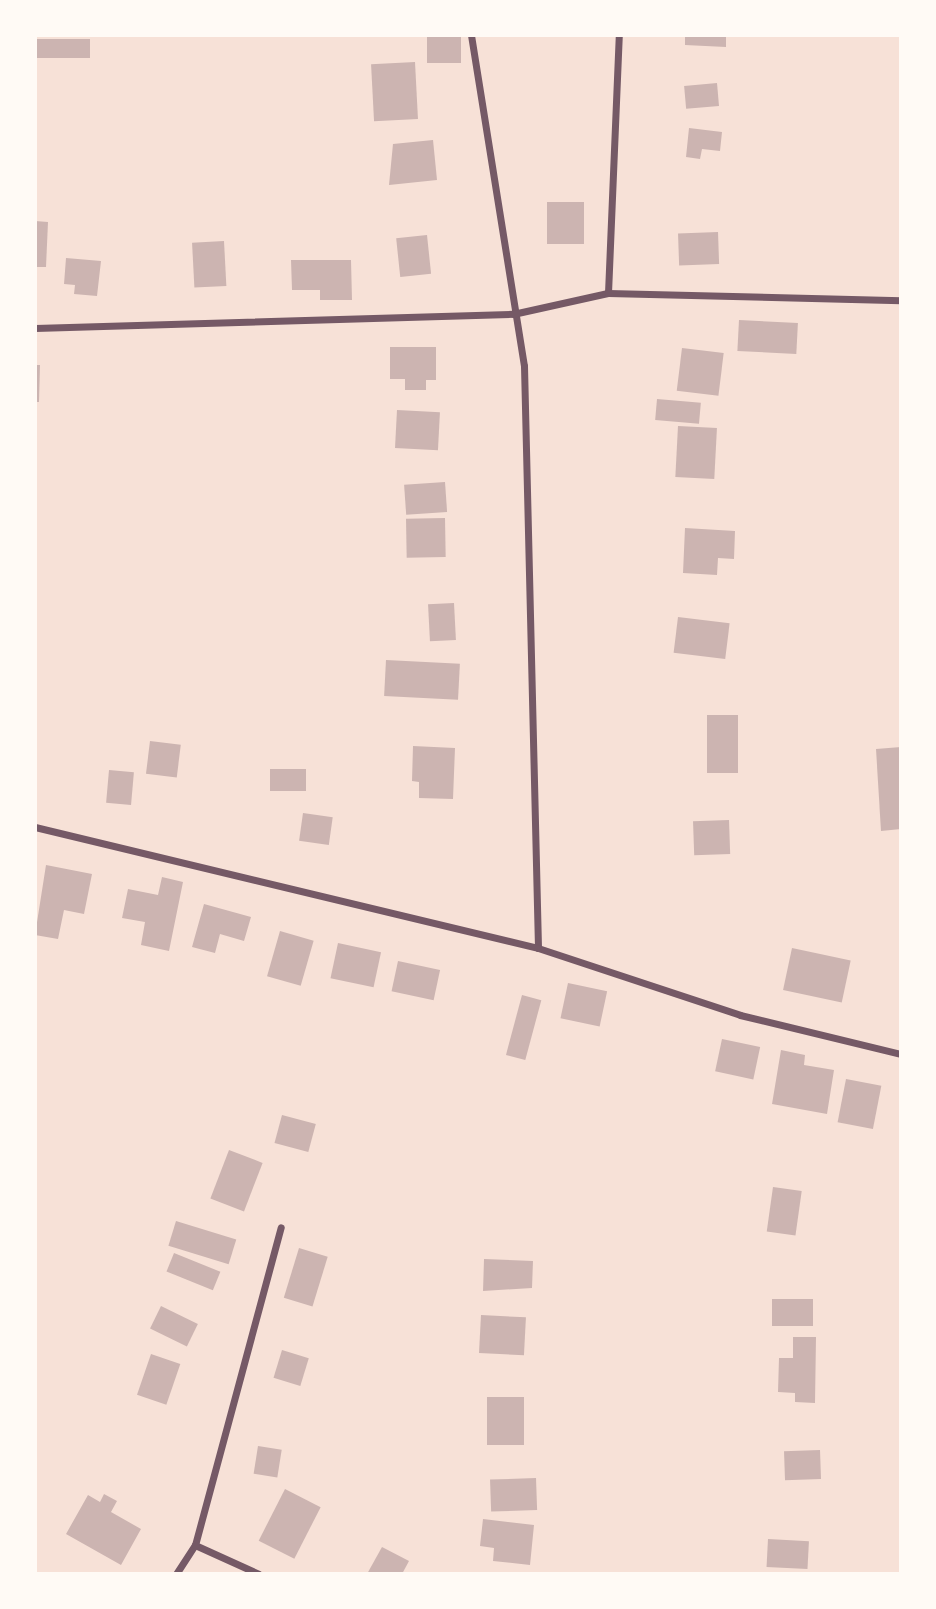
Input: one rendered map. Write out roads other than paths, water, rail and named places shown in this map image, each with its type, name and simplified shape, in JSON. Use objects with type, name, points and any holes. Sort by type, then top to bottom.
[{"type":"street","points":[[471,35],[513,314],[524,366],[538,948]]},
{"type":"street","points":[[608,293],[619,35]]},
{"type":"street","points":[[35,328],[513,314],[608,293],[901,300]]},
{"type":"street","points":[[35,827],[538,948],[740,1015],[901,1054]]},
{"type":"street","points":[[176,1574],[195,1545],[281,1227]]},
{"type":"street","points":[[195,1545],[260,1574]]}]
